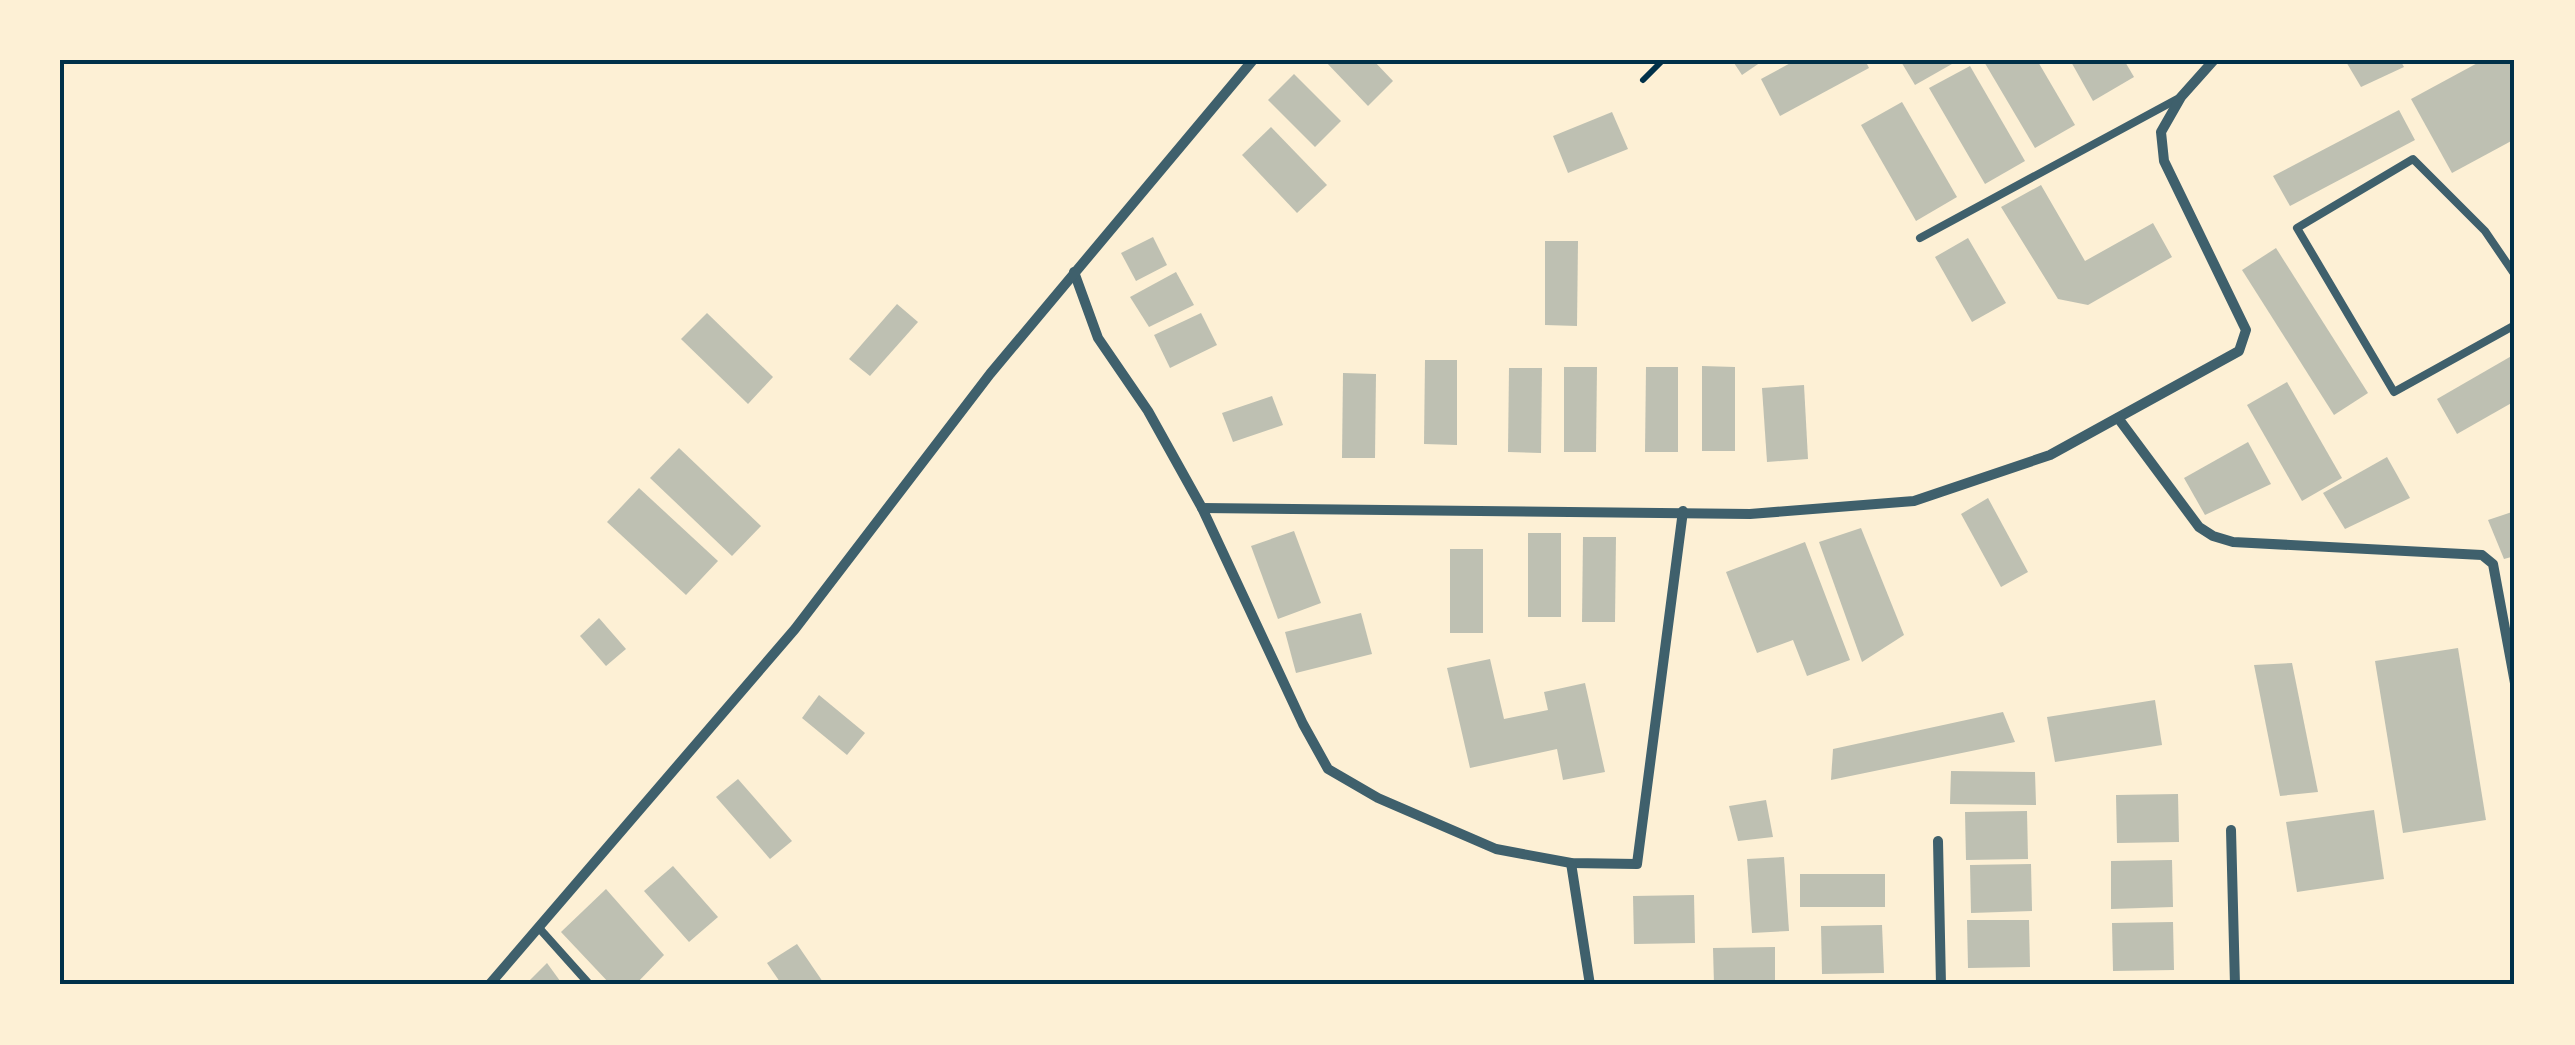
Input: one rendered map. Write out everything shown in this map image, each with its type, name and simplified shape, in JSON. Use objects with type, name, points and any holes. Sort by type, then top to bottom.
[{"type":"street","points":[[489,985],[794,629],[990,374],[1253,60]]},
{"type":"street","points":[[1202,508],[1750,514],[1914,501],[2050,455],[2239,351],[2242,344],[2246,330],[2164,161],[2160,132],[2181,97],[2214,60]]},
{"type":"street","points":[[1074,272],[1098,338],[1148,411],[1202,508],[1328,769],[1378,798],[1496,850],[1571,863],[1637,864],[1683,511]]},
{"type":"street","points":[[2118,418],[2199,527],[2212,536],[2233,542],[2482,555],[2494,564],[2515,682]]},
{"type":"street","points":[[2231,830],[2235,985]]},
{"type":"street","points":[[1938,841],[1941,985]]},
{"type":"street","points":[[1571,863],[1590,985]]},
{"type":"lane","points":[[1920,238],[2181,97]]},
{"type":"lane","points":[[2515,275],[2485,231],[2412,159],[2297,228],[2394,392],[2515,325]]},
{"type":"lane","points":[[539,928],[590,985]]},
{"type":"path","points":[[1643,80],[1663,60]]},
{"type":"building","points":[[1324,60],[1373,60],[1393,81],[1368,106]]},
{"type":"building","points":[[1732,60],[1764,60],[1742,75]]},
{"type":"building","points":[[1796,60],[1865,60],[1869,68],[1780,116],[1761,79]]},
{"type":"building","points":[[1900,60],[1959,60],[1915,85]]},
{"type":"building","points":[[1983,60],[2037,60],[2075,125],[2035,148]]},
{"type":"building","points":[[2070,60],[2124,60],[2134,77],[2093,101]]},
{"type":"building","points":[[2345,60],[2400,60],[2404,67],[2361,87]]},
{"type":"building","points":[[2483,60],[2515,60],[2515,139],[2452,173],[2411,99]]},
{"type":"building","points":[[1970,66],[2025,161],[1985,184],[1929,88]]},
{"type":"building","points":[[1294,74],[1341,121],[1315,147],[1268,100]]},
{"type":"building","points":[[1902,102],[1957,197],[1916,221],[1861,125]]},
{"type":"building","points":[[2399,110],[2415,140],[2290,206],[2273,176]]},
{"type":"building","points":[[1612,112],[1628,149],[1568,173],[1553,136]]},
{"type":"building","points":[[1271,127],[1327,185],[1297,213],[1242,155]]},
{"type":"building","points":[[2041,185],[2085,261],[2153,223],[2172,257],[2088,305],[2058,299],[2001,207]]},
{"type":"building","points":[[1153,237],[1167,265],[1136,281],[1121,253]]},
{"type":"building","points":[[1968,238],[2006,303],[1972,322],[1935,257]]},
{"type":"building","points":[[1545,241],[1578,241],[1577,326],[1545,325]]},
{"type":"building","points":[[2276,248],[2368,393],[2334,415],[2242,270]]},
{"type":"building","points":[[1176,272],[1194,305],[1149,327],[1130,297]]},
{"type":"building","points":[[897,304],[918,322],[870,376],[849,359]]},
{"type":"building","points":[[707,313],[773,377],[748,404],[681,339]]},
{"type":"building","points":[[1201,313],[1217,345],[1170,368],[1154,335]]},
{"type":"building","points":[[2515,354],[2515,401],[2457,434],[2437,399]]},
{"type":"building","points":[[1425,360],[1457,360],[1457,445],[1424,444]]},
{"type":"building","points":[[1702,366],[1735,367],[1735,451],[1702,451]]},
{"type":"building","points":[[1564,367],[1597,367],[1596,452],[1564,452]]},
{"type":"building","points":[[1646,367],[1678,367],[1678,452],[1645,452]]},
{"type":"building","points":[[1509,368],[1542,368],[1541,453],[1508,452]]},
{"type":"building","points":[[1343,373],[1376,374],[1375,458],[1342,458]]},
{"type":"building","points":[[2287,382],[2342,478],[2302,501],[2247,405]]},
{"type":"building","points":[[1804,385],[1808,459],[1767,462],[1762,388]]},
{"type":"building","points":[[1272,396],[1283,425],[1233,442],[1222,413]]},
{"type":"building","points":[[2248,442],[2271,484],[2205,515],[2184,478]]},
{"type":"building","points":[[679,448],[761,526],[732,556],[650,478]]},
{"type":"building","points":[[2387,457],[2410,498],[2345,529],[2323,493]]},
{"type":"building","points":[[639,488],[718,561],[686,595],[607,522]]},
{"type":"building","points":[[1988,498],[2028,572],[2001,587],[1961,514]]},
{"type":"building","points":[[2515,511],[2515,556],[2504,559],[2488,520]]},
{"type":"building","points":[[1861,528],[1904,635],[1862,662],[1819,542]]},
{"type":"building","points":[[1294,531],[1321,603],[1278,619],[1251,546]]},
{"type":"building","points":[[1528,533],[1561,533],[1561,617],[1528,617]]},
{"type":"building","points":[[1583,537],[1616,537],[1615,622],[1582,622]]},
{"type":"building","points":[[1805,542],[1850,660],[1807,676],[1793,640],[1757,653],[1726,572]]},
{"type":"building","points":[[1450,549],[1483,549],[1483,633],[1450,633]]},
{"type":"building","points":[[1361,613],[1372,654],[1296,673],[1285,632]]},
{"type":"building","points":[[599,618],[626,649],[606,666],[580,636]]},
{"type":"building","points":[[2458,648],[2486,820],[2403,833],[2375,661]]},
{"type":"building","points":[[1490,659],[1504,719],[1548,710],[1544,692],[1585,683],[1605,772],[1563,780],[1557,749],[1470,768],[1447,668]]},
{"type":"building","points":[[2292,663],[2318,792],[2280,796],[2254,665]]},
{"type":"building","points":[[819,695],[865,733],[847,755],[802,718]]},
{"type":"building","points":[[2155,700],[2162,745],[2055,762],[2047,717]]},
{"type":"building","points":[[2003,712],[2015,742],[1831,780],[1833,749]]},
{"type":"building","points":[[1951,771],[2035,772],[2036,805],[1950,804]]},
{"type":"building","points":[[738,779],[792,841],[770,859],[716,797]]},
{"type":"building","points":[[2178,794],[2179,842],[2117,843],[2116,795]]},
{"type":"building","points":[[1766,800],[1773,837],[1738,841],[1729,806]]},
{"type":"building","points":[[2374,810],[2384,879],[2297,892],[2286,822]]},
{"type":"building","points":[[2027,811],[2028,859],[1966,860],[1965,812]]},
{"type":"building","points":[[1784,857],[1789,931],[1752,933],[1747,859]]},
{"type":"building","points":[[2172,860],[2173,907],[2111,909],[2111,861]]},
{"type":"building","points":[[2031,864],[2032,911],[1971,913],[1970,865]]},
{"type":"building","points":[[673,866],[718,917],[689,942],[644,891]]},
{"type":"building","points":[[1800,874],[1885,874],[1885,907],[1800,907]]},
{"type":"building","points":[[606,889],[664,955],[635,985],[611,985],[561,932]]},
{"type":"building","points":[[1694,895],[1695,943],[1634,944],[1633,896]]},
{"type":"building","points":[[1967,920],[2029,920],[2030,967],[1968,968]]},
{"type":"building","points":[[2173,922],[2174,970],[2113,971],[2112,923]]},
{"type":"building","points":[[1882,925],[1884,973],[1822,974],[1821,926]]},
{"type":"building","points":[[797,944],[825,985],[782,985],[767,963]]},
{"type":"building","points":[[1775,947],[1775,985],[1714,985],[1713,948]]},
{"type":"building","points":[[547,963],[563,985],[525,985]]},
{"type":"building","points":[[2168,980],[2168,985],[2107,985],[2107,981]]}]
